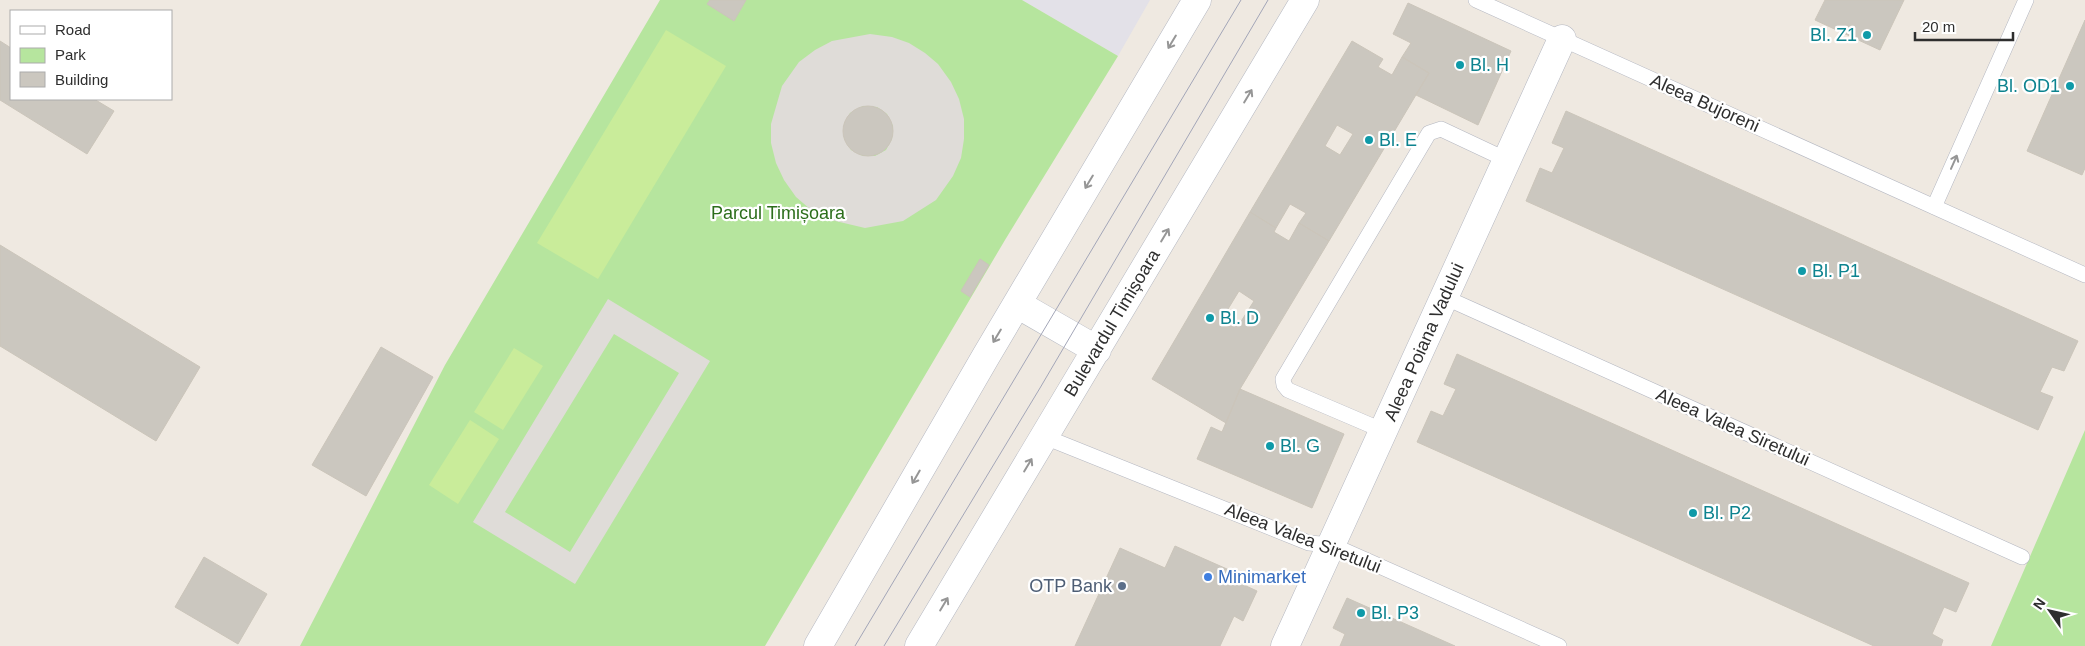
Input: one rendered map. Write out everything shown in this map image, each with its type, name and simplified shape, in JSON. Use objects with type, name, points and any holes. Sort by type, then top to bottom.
[{"type":"main road","points":[[818,646],[1197,0]]},
{"type":"main road","name":"Bulevardul Timișoara","points":[[919,646],[1305,0]]},
{"type":"main road","name":"Aleea Poiana Vadului","points":[[1286,646],[1562,39]]},
{"type":"main road","points":[[1017,304],[1097,350]]},
{"type":"lane","name":"Aleea Bujoreni","points":[[1476,0],[2085,276]]},
{"type":"lane","points":[[1934,207],[2026,0]]},
{"type":"lane","points":[[1384,431],[1288,390],[1284,385],[1283,379],[1429,133],[1441,129],[1507,160]]},
{"type":"lane","name":"Aleea Valea Siretului","points":[[1444,297],[2022,557]]},
{"type":"lane","name":"Aleea Valea Siretului","points":[[1045,437],[1309,543],[1332,545],[1559,646]]},
{"type":"shaded area","points":[[1022,0],[1150,0],[1118,56]]},
{"type":"shaded area","points":[[870,34],[892,37],[909,43],[938,64],[951,82],[959,99],[964,119],[964,139],[961,158],[953,176],[936,200],[903,221],[865,228],[827,219],[810,209],[796,197],[784,180],[776,163],[771,143],[771,124],[782,86],[799,62],[815,50],[832,41]],"holes":[[[863,106],[877,107],[887,114],[893,126],[892,139],[886,150],[875,156],[863,156],[851,150],[844,138],[844,124],[850,113]]]},
{"type":"shaded area","points":[[608,299],[710,361],[575,584],[473,522]],"holes":[[[614,334],[679,373],[570,552],[505,512]]]},
{"type":"green space","name":"Parcul Timișoara","points":[[660,0],[1022,0],[1118,56],[1005,240],[765,646],[300,646],[445,365]]},
{"type":"green space","points":[[666,30],[726,66],[598,279],[537,243]]},
{"type":"green space","points":[[514,348],[543,366],[503,430],[474,412]]},
{"type":"green space","points":[[470,420],[499,439],[458,504],[429,485]]},
{"type":"green space","points":[[2085,430],[2085,646],[1991,646]]},
{"type":"building","points":[[710,0],[746,0],[734,21],[707,4]]},
{"type":"building","name":"Bl. Z1","points":[[1825,0],[1904,0],[1880,50],[1815,20]]},
{"type":"building","name":"Bl. H","points":[[1408,3],[1511,51],[1478,125],[1416,95],[1429,73],[1402,57],[1411,43],[1393,34]]},
{"type":"building","name":"Bl. OD1","points":[[2085,20],[2085,168],[2082,175],[2027,151]]},
{"type":"building","points":[[0,41],[10,47],[10,100],[96,100],[114,111],[87,154],[0,100]]},
{"type":"building","name":"Bl. E","points":[[1352,41],[1383,59],[1378,67],[1392,75],[1402,57],[1429,73],[1329,241],[1299,223],[1306,213],[1290,204],[1276,228],[1250,212]],"holes":[[[1337,125],[1353,134],[1340,155],[1325,146]]]},
{"type":"building","points":[[868,106],[886,113],[893,131],[886,149],[868,156],[850,149],[843,131],[850,113]]},
{"type":"building","name":"Bl. P1","points":[[1566,111],[2078,341],[2064,371],[2052,367],[2040,392],[2053,397],[2038,430],[1526,201],[1540,168],[1552,173],[1564,148],[1552,143]]},
{"type":"building","name":"Bl. D","points":[[1250,212],[1276,228],[1274,232],[1289,241],[1299,223],[1329,241],[1240,389],[1226,423],[1152,379]],"holes":[[[1239,291],[1254,301],[1240,323],[1225,314]]]},
{"type":"building","points":[[0,245],[200,367],[156,441],[0,346]]},
{"type":"building","points":[[980,259],[989,265],[970,297],[961,291]]},
{"type":"building","points":[[381,347],[433,377],[366,496],[312,465]]},
{"type":"building","name":"Bl. P2","points":[[1457,354],[1969,583],[1956,612],[1944,607],[1932,634],[1943,640],[1941,646],[1874,646],[1417,442],[1431,411],[1443,416],[1456,389],[1444,384]]},
{"type":"building","name":"Bl. G","points":[[1240,389],[1344,434],[1312,508],[1197,459],[1211,427],[1222,432]]},
{"type":"building","points":[[1175,546],[1236,573],[1233,580],[1257,591],[1243,621],[1234,616],[1220,646],[1075,646],[1120,548],[1165,568]]},
{"type":"building","points":[[204,557],[267,594],[238,644],[175,607]]},
{"type":"building","name":"Bl. P3","points":[[1347,598],[1455,646],[1340,646],[1345,634],[1333,628]]},
{"type":"tram line","points":[[855,646],[1241,0]]},
{"type":"tram line","points":[[884,646],[1040,388],[1268,0]]},
{"type":"place","name":"Bl. Z1","points":[[1867,35]]},
{"type":"place","name":"Bl. H","points":[[1460,65]]},
{"type":"place","name":"Bl. OD1","points":[[2070,86]]},
{"type":"place","name":"Bl. E","points":[[1369,140]]},
{"type":"place","name":"Bl. P1","points":[[1802,271]]},
{"type":"place","name":"Bl. D","points":[[1210,318]]},
{"type":"place","name":"Bl. G","points":[[1270,446]]},
{"type":"place","name":"Bl. P2","points":[[1693,513]]},
{"type":"place","name":"Minimarket","points":[[1208,577]]},
{"type":"place","name":"OTP Bank","points":[[1122,586]]},
{"type":"place","name":"Bl. P3","points":[[1361,613]]}]
